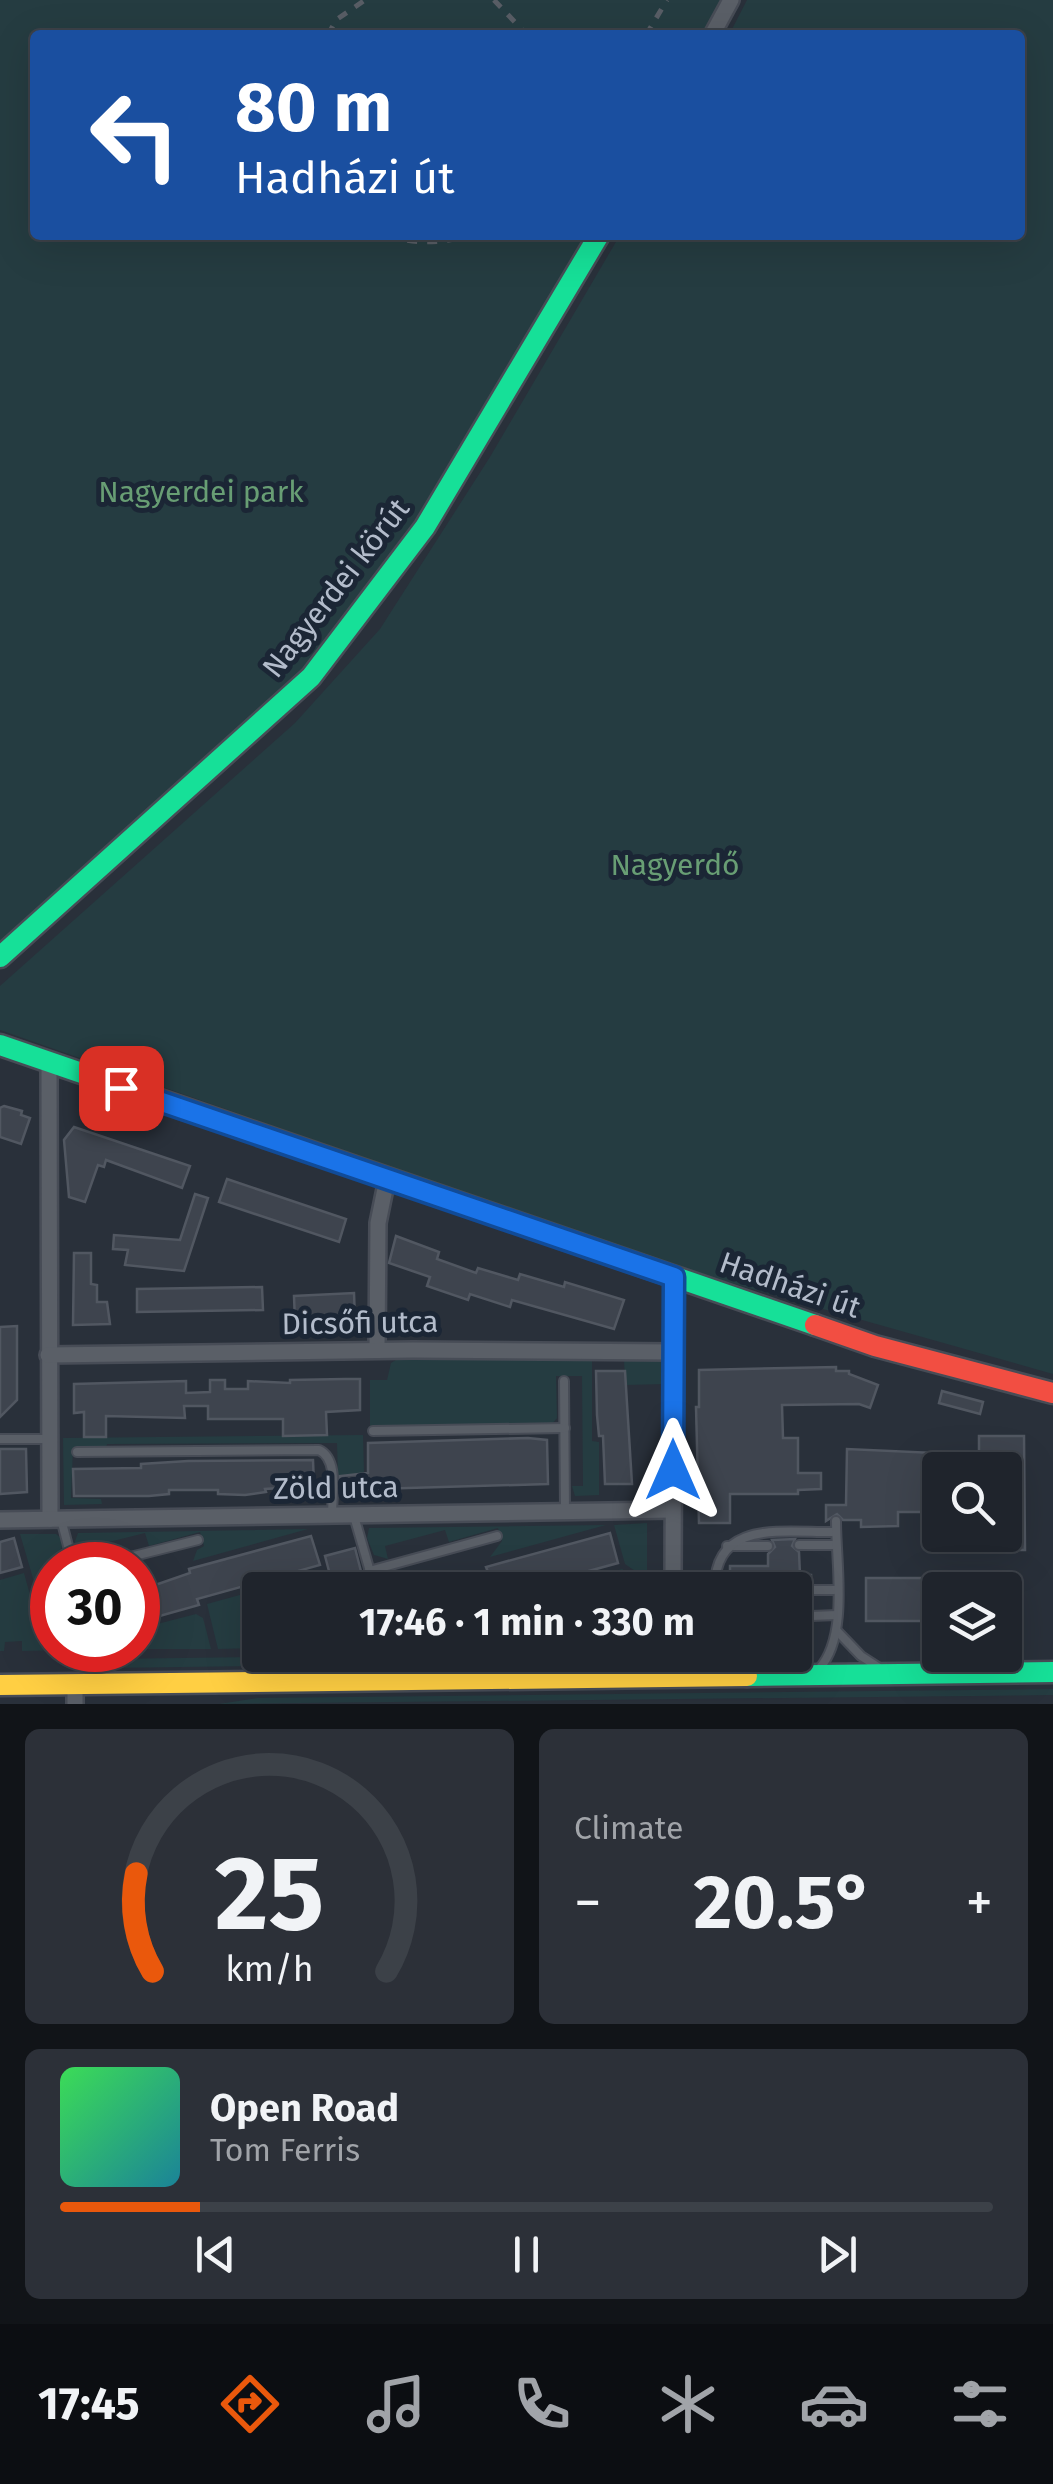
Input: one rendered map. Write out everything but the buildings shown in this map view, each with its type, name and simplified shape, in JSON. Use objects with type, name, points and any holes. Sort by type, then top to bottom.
[{"type":"street","points":[[715,30],[731,0]]},
{"type":"street","name":"Nagyerdei körút","points":[[0,957],[311,677],[426,527],[596,240]]},
{"type":"street","name":"Hadházi út","points":[[0,1046],[876,1346],[1053,1393]]},
{"type":"street","points":[[49,1063],[48,1439],[55,1519]]},
{"type":"street","points":[[377,1350],[378,1224],[387,1179]]},
{"type":"street","points":[[673,1572],[674,1277]]},
{"type":"street","name":"Dicsőfi utca","points":[[48,1355],[377,1350],[674,1352]]},
{"type":"street","name":"Zöld utca","points":[[0,1520],[673,1510]]},
{"type":"street","points":[[674,1672],[674,1677]]},
{"type":"street","points":[[0,1685],[75,1694],[674,1677],[1053,1672]]},
{"type":"lane","points":[[564,1381],[566,1512]]},
{"type":"lane","points":[[373,1431],[564,1428]]},
{"type":"lane","points":[[0,1440],[48,1439]]},
{"type":"lane","points":[[76,1452],[319,1450],[331,1462],[332,1515]]},
{"type":"lane","points":[[354,1516],[370,1570],[497,1536]]},
{"type":"lane","points":[[55,1519],[64,1542]]},
{"type":"lane","points":[[812,1675],[832,1652],[837,1631],[836,1520]]},
{"type":"lane","points":[[717,1572],[719,1558],[736,1540],[760,1534],[836,1532]]},
{"type":"lane","points":[[160,1550],[198,1540]]},
{"type":"lane","points":[[800,1546],[836,1545]]},
{"type":"lane","points":[[727,1546],[768,1546]]},
{"type":"lane","points":[[812,1590],[836,1590]]},
{"type":"lane","points":[[812,1616],[837,1615]]},
{"type":"lane","points":[[837,1631],[861,1656],[890,1674]]},
{"type":"green space","name":"Nagyerdei park","points":[[0,0],[731,0],[715,30],[30,30],[30,240],[596,240],[426,527],[311,677],[0,957]]},
{"type":"green space","name":"Nagyerdő","points":[[747,0],[1053,0],[1053,1374],[685,1270],[0,1030],[0,986],[295,723],[380,629],[490,457],[617,240],[1025,240],[1025,30],[732,30]]},
{"type":"green space","points":[[401,1357],[592,1358],[592,1441],[599,1442],[599,1495],[575,1496],[572,1486],[583,1486],[582,1376],[556,1376],[557,1418],[552,1424],[370,1427],[370,1380],[387,1380],[391,1363]]},
{"type":"green space","points":[[624,1358],[659,1359],[665,1366],[666,1384],[625,1385]]},
{"type":"green space","points":[[363,1435],[364,1473],[355,1476],[338,1476],[337,1443],[107,1444],[106,1448],[73,1449],[71,1498],[101,1499],[102,1504],[64,1505],[63,1438]]},
{"type":"green space","points":[[647,1523],[647,1572],[637,1572],[625,1564],[614,1525]]},
{"type":"green space","points":[[606,1525],[490,1557],[502,1541],[498,1528],[449,1542],[445,1530],[385,1546],[388,1559],[374,1555],[367,1538],[369,1528]]},
{"type":"green space","points":[[308,1529],[193,1561],[197,1550],[204,1546],[200,1532],[160,1543],[148,1542],[145,1533],[109,1542],[75,1542],[78,1533]]},
{"type":"green space","points":[[20,1534],[56,1534],[61,1538],[61,1542],[30,1542],[30,1568]]},
{"type":"green space","points":[[24,1573],[30,1595],[30,1651],[22,1651],[22,1641],[5,1642],[4,1651],[0,1651],[0,1580]]},
{"type":"green space","points":[[242,1594],[242,1648],[218,1649],[207,1604]]},
{"type":"green space","points":[[196,1614],[203,1618],[211,1649],[160,1649],[160,1623]]},
{"type":"green space","points":[[242,1657],[242,1666],[160,1667],[160,1658]]},
{"type":"green space","points":[[1053,1689],[1053,1695],[219,1704],[257,1698]]},
{"type":"railway","points":[[331,30],[336,20],[365,0]]},
{"type":"railway","points":[[494,0],[522,30]]},
{"type":"railway","points":[[649,30],[667,0]]},
{"type":"railway","points":[[406,240],[452,240]]},
{"type":"traffic: fast","points":[[0,957],[311,677],[425,527],[596,240]]},
{"type":"traffic: fast","points":[[0,1045],[815,1325]]},
{"type":"traffic: fast","points":[[747,1676],[1053,1672]]},
{"type":"traffic: slow","points":[[0,1685],[747,1676]]},
{"type":"traffic: jam","points":[[815,1325],[875,1346],[1053,1393]]},
{"type":"route","points":[[121,1088],[674,1277],[673,1470]]}]
